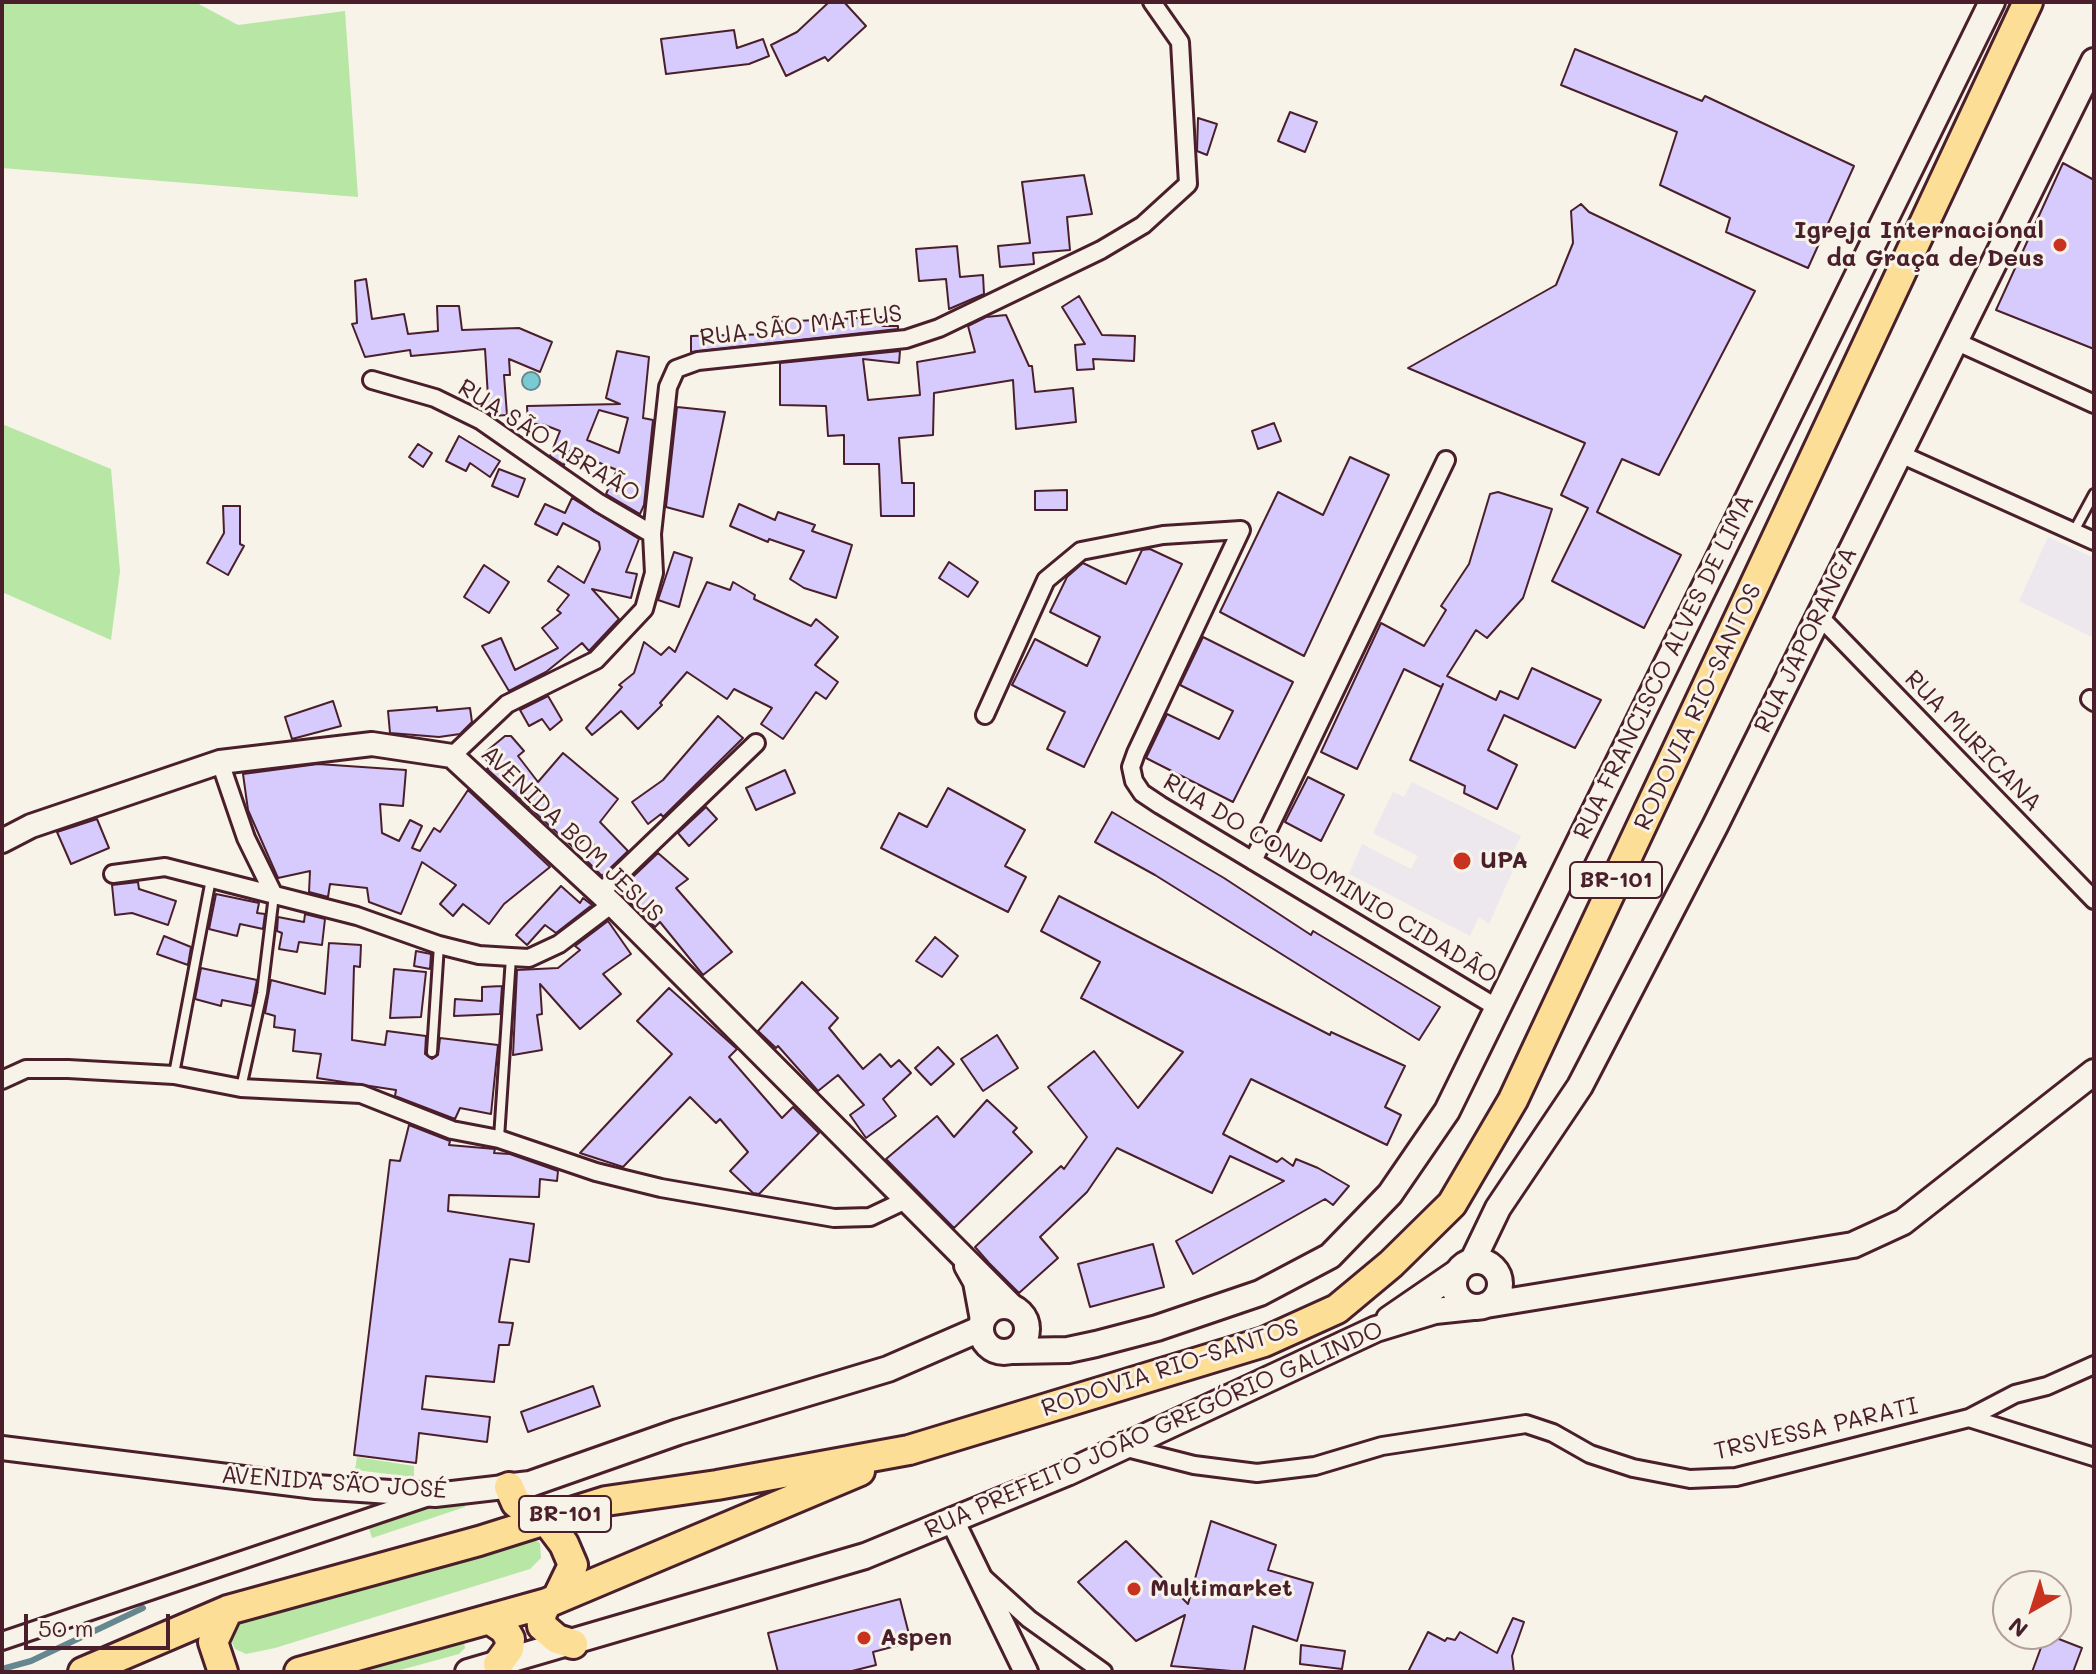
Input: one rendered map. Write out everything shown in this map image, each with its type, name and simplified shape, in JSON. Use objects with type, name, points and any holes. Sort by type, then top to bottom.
[{"type":"highway","name":"RODOVIA RIO-SANTOS","points":[[299,1672],[553,1600],[909,1450],[1264,1342],[1337,1309],[1391,1264],[1452,1204],[1513,1100],[2028,2]]},
{"type":"highway","name":"RODOVIA RIO-SANTOS","points":[[83,1672],[228,1610],[479,1541],[606,1501],[909,1450]]},
{"type":"highway","points":[[506,1487],[516,1503],[546,1520],[564,1544],[573,1565],[541,1615],[542,1626],[557,1639],[573,1644]]},
{"type":"highway","points":[[479,1541],[505,1517],[506,1487]]},
{"type":"highway","points":[[223,1672],[213,1642],[228,1610]]},
{"type":"highway","points":[[489,1619],[504,1629],[510,1639],[509,1649],[499,1668]]},
{"type":"main road","name":"RUA FRANCISCO ALVES DE LIMA","points":[[1008,1352],[1068,1350],[1096,1344],[1157,1328],[1260,1293],[1330,1256],[1390,1194],[1447,1111],[1992,2]]},
{"type":"main road","name":"RUA JAPORANGA","points":[[1481,1271],[1498,1208],[1580,1086],[1715,826],[2094,61]]},
{"type":"main road","name":"RUA PREFEITO JOÃO GREGÓRIO GALINDO","points":[[468,1672],[499,1668],[865,1556],[953,1522],[1123,1447],[1376,1329],[1435,1311],[1853,1245],[1903,1222],[2094,1072]]},
{"type":"main road","points":[[1481,1271],[1535,1296]]},
{"type":"main road","points":[[1481,1271],[1497,1295],[1480,1306],[1456,1294],[1481,1271]]},
{"type":"main road","points":[[1376,1329],[1481,1271]]},
{"type":"main road","name":"AVENIDA SÃO JOSÉ","points":[[888,1369],[981,1324],[994,1308],[1019,1312]]},
{"type":"main road","name":"RUA FRANCISCO ALVES DE LIMA","points":[[1019,1312],[1057,1338],[1096,1344]]},
{"type":"main road","points":[[981,1324],[987,1346],[1008,1352],[1027,1333],[1019,1312]]},
{"type":"main road","name":"AVENIDA SÃO JOSÉ","points":[[506,1487],[530,1484],[678,1432],[888,1369],[1008,1352]]},
{"type":"street","name":"RUA SÃO MATEUS","points":[[452,756],[507,704],[596,660],[644,609],[654,573],[652,534],[668,387],[676,369],[698,361],[906,339],[939,328],[1101,250],[1143,225],[1188,184],[1190,166],[1180,42],[1152,2]]},
{"type":"street","points":[[1955,341],[2094,404]]},
{"type":"street","name":"RUA SÃO ABRAÃO","points":[[372,380],[435,398],[480,420],[599,503],[652,534]]},
{"type":"street","points":[[1898,453],[2094,541]]},
{"type":"street","points":[[1253,861],[1446,460]]},
{"type":"street","name":"RUA DO CONDOMINIO CIDADÃO","points":[[985,715],[1046,580],[1081,551],[1163,535],[1241,530],[1131,767],[1134,781],[1142,793],[1496,1007]]},
{"type":"street","name":"RUA MURICANA","points":[[1818,615],[2094,900]]},
{"type":"street","points":[[113,874],[165,867],[357,916],[439,945],[479,955],[529,958],[559,944],[756,743]]},
{"type":"street","name":"AVENIDA BOM JESUS","points":[[2,841],[45,821],[220,762],[372,744],[452,756],[606,898],[1019,1312]]},
{"type":"street","points":[[220,762],[246,838],[274,895]]},
{"type":"street","points":[[2,1080],[26,1069],[174,1075],[241,1088],[361,1094],[452,1130],[499,1139],[596,1172],[661,1188],[834,1218],[870,1217],[908,1199]]},
{"type":"street","name":"AVENIDA BOM JESUS","points":[[954,1244],[975,1282],[981,1324]]},
{"type":"street","name":"TRSVESSA PARATI","points":[[1123,1447],[1194,1465],[1257,1473],[1315,1466],[1382,1446],[1526,1424],[1553,1433],[1590,1454],[1633,1468],[1690,1479],[1736,1477],[1969,1418],[2015,1394],[2047,1386],[2094,1365]]},
{"type":"street","points":[[1969,1418],[2094,1457]]},
{"type":"street","name":"AVENIDA SÃO JOSÉ","points":[[2,1448],[316,1487],[435,1495],[506,1487]]},
{"type":"street","points":[[2,1641],[435,1495]]},
{"type":"street","points":[[953,1522],[1026,1672]]},
{"type":"street","points":[[975,1569],[1029,1619],[1103,1672]]},
{"type":"lane","points":[[2074,531],[2094,494]]},
{"type":"lane","points":[[174,1075],[211,879]]},
{"type":"lane","points":[[241,1088],[262,993],[274,895]]},
{"type":"lane","points":[[432,1052],[439,945]]},
{"type":"lane","points":[[499,1139],[511,957]]},
{"type":"shaded area","points":[[2048,537],[2094,558],[2094,638],[2019,601]]},
{"type":"shaded area","name":"UPA","points":[[1412,782],[1521,836],[1506,866],[1513,870],[1489,924],[1479,917],[1470,936],[1349,874],[1362,844],[1411,869],[1418,856],[1373,833],[1393,792],[1404,797]]},
{"type":"green space","points":[[2,2],[195,2],[238,25],[345,11],[358,197],[2,168]]},
{"type":"green space","points":[[2,424],[111,469],[120,571],[111,640],[2,592]]},
{"type":"green space","points":[[357,1457],[414,1466],[414,1477],[355,1470]]},
{"type":"green space","points":[[462,1496],[465,1507],[372,1538],[367,1522]]},
{"type":"green space","points":[[528,1536],[540,1543],[541,1558],[530,1569],[275,1648],[246,1654],[235,1649],[229,1636],[232,1625],[244,1613]]},
{"type":"green space","points":[[463,1638],[465,1648],[459,1654],[393,1672],[314,1672]]},
{"type":"water","points":[[531,372],[540,381],[531,390],[522,381]]},
{"type":"building","points":[[829,2],[844,2],[866,26],[828,61],[825,57],[786,76],[771,45],[797,32]]},
{"type":"building","points":[[734,30],[737,48],[763,39],[769,56],[749,64],[666,74],[661,39]]},
{"type":"building","points":[[1575,49],[1702,101],[1705,96],[1854,166],[1808,268],[1726,232],[1730,218],[1660,185],[1677,132],[1561,85]]},
{"type":"building","points":[[1290,112],[1317,122],[1305,152],[1278,141]]},
{"type":"building","points":[[1198,118],[1217,124],[1207,155],[1197,151]]},
{"type":"building","name":"Igreja Internacional da Graça de Deus","points":[[2063,163],[2094,180],[2094,349],[1996,310]]},
{"type":"building","points":[[1084,175],[1092,214],[1067,217],[1070,250],[1033,253],[1034,264],[1000,267],[998,246],[1030,243],[1022,182]]},
{"type":"building","points":[[1581,204],[1589,212],[1755,291],[1659,475],[1622,459],[1597,512],[1681,555],[1644,628],[1552,581],[1588,508],[1561,495],[1585,443],[1408,368],[1556,285],[1573,243],[1571,211]]},
{"type":"building","points":[[957,246],[960,277],[983,275],[984,294],[949,309],[946,279],[919,281],[916,249]]},
{"type":"building","points":[[366,279],[372,319],[404,314],[408,334],[438,331],[437,306],[459,306],[462,330],[519,328],[552,342],[540,372],[509,359],[510,375],[504,375],[507,415],[493,416],[489,413],[485,349],[411,356],[410,350],[365,357],[352,324],[357,323],[355,281]]},
{"type":"building","points":[[1079,296],[1102,335],[1135,336],[1134,361],[1093,359],[1094,369],[1077,370],[1075,345],[1085,344],[1062,307]]},
{"type":"building","points":[[1006,315],[1029,366],[1032,366],[1035,392],[1073,388],[1076,422],[1016,429],[1013,380],[934,393],[933,435],[899,438],[902,483],[914,483],[914,516],[881,516],[879,464],[844,464],[844,435],[828,436],[826,406],[780,405],[780,363],[900,351],[899,363],[863,359],[868,400],[920,395],[917,362],[975,352],[968,326],[986,317]]},
{"type":"building","points":[[882,317],[882,326],[898,326],[898,329],[691,352],[691,336],[775,334],[774,322]]},
{"type":"building","points":[[617,351],[649,357],[643,418],[653,420],[644,505],[640,514],[606,494],[617,470],[570,451],[564,465],[550,456],[560,431],[542,424],[528,424],[527,406],[620,404],[606,398]],"holes":[[[599,410],[628,418],[619,453],[587,440]]]},
{"type":"building","points":[[677,407],[725,412],[703,517],[666,507]]},
{"type":"building","points":[[1274,423],[1281,441],[1258,449],[1252,431]]},
{"type":"building","points":[[459,436],[500,461],[490,477],[470,463],[466,471],[446,461]]},
{"type":"building","points":[[418,444],[432,453],[423,467],[409,457]]},
{"type":"building","points":[[1350,457],[1389,475],[1304,656],[1220,612],[1278,492],[1323,515]]},
{"type":"building","points":[[499,469],[525,479],[518,497],[492,486]]},
{"type":"building","points":[[1067,490],[1067,510],[1035,510],[1035,491]]},
{"type":"building","points":[[1498,492],[1552,509],[1523,598],[1487,638],[1476,630],[1447,676],[1496,700],[1500,691],[1518,699],[1532,668],[1601,700],[1575,748],[1504,715],[1488,750],[1517,765],[1497,809],[1464,793],[1465,786],[1410,760],[1443,684],[1441,687],[1404,669],[1357,769],[1321,752],[1381,623],[1424,646],[1446,610],[1441,606],[1469,564],[1490,494]]},
{"type":"building","points":[[572,498],[639,539],[626,572],[637,574],[631,598],[592,589],[619,619],[589,651],[582,643],[546,672],[509,691],[482,646],[501,638],[515,670],[558,648],[542,628],[561,613],[557,610],[569,595],[548,581],[558,566],[584,583],[600,549],[599,542],[563,523],[557,535],[535,524],[545,504],[565,513]]},
{"type":"building","points":[[739,504],[775,520],[778,512],[815,525],[812,531],[852,545],[836,598],[804,588],[790,579],[804,551],[769,539],[768,542],[730,526]]},
{"type":"building","points":[[223,506],[240,506],[240,544],[244,546],[228,575],[207,563],[224,533]]},
{"type":"building","points":[[1150,549],[1182,564],[1084,767],[1047,749],[1065,712],[1012,685],[1035,639],[1087,666],[1100,637],[1050,612],[1067,577],[1083,563],[1126,584],[1142,550]]},
{"type":"building","points":[[674,552],[692,558],[679,607],[658,600]]},
{"type":"building","points":[[949,562],[978,582],[968,597],[939,578]]},
{"type":"building","points":[[484,565],[509,582],[489,613],[464,597]]},
{"type":"building","points":[[707,582],[730,590],[733,582],[755,595],[754,599],[811,626],[816,619],[838,637],[815,665],[838,682],[826,699],[816,692],[783,739],[761,724],[772,708],[734,689],[727,699],[687,672],[660,703],[662,705],[638,729],[621,711],[592,735],[586,728],[622,687],[619,685],[634,673],[644,642],[661,655],[669,647],[675,652]]},
{"type":"building","points":[[1203,637],[1293,682],[1233,802],[1146,758],[1167,714],[1219,739],[1233,711],[1180,685]]},
{"type":"building","points":[[548,696],[562,720],[550,730],[542,719],[529,726],[520,710]]},
{"type":"building","points":[[333,701],[341,726],[292,739],[285,717]]},
{"type":"building","points":[[437,707],[437,711],[470,708],[472,722],[460,734],[439,737],[390,733],[388,711]]},
{"type":"building","points":[[718,716],[743,738],[663,817],[661,814],[648,824],[632,802],[663,780]]},
{"type":"building","points":[[505,736],[511,736],[524,751],[518,756],[538,782],[563,753],[618,799],[600,822],[628,851],[602,876],[585,859],[596,847],[587,837],[574,848],[487,769],[491,765],[482,755]]},
{"type":"building","points":[[318,764],[406,770],[403,806],[380,804],[382,833],[399,841],[410,820],[422,826],[412,848],[420,851],[434,828],[440,832],[468,790],[550,867],[504,904],[489,924],[463,904],[453,916],[440,904],[456,885],[422,862],[401,914],[369,902],[367,888],[330,884],[328,897],[309,892],[310,871],[278,878],[248,810],[243,774]]},
{"type":"building","points":[[785,770],[795,793],[756,810],[746,788]]},
{"type":"building","points":[[1308,777],[1344,795],[1321,841],[1285,822]]},
{"type":"building","points":[[948,788],[1025,830],[1005,866],[1026,877],[1008,912],[881,848],[899,813],[927,827]]},
{"type":"building","points":[[706,807],[717,819],[689,846],[678,833]]},
{"type":"building","points":[[1112,812],[1224,878],[1311,935],[1313,931],[1440,1007],[1419,1040],[1155,875],[1095,842]]},
{"type":"building","points":[[97,819],[109,848],[71,864],[57,832]]},
{"type":"building","points":[[658,853],[688,879],[676,888],[732,952],[703,975],[660,922],[655,927],[618,891]]},
{"type":"building","points":[[138,882],[139,889],[176,901],[168,925],[132,913],[115,915],[112,885]]},
{"type":"building","points":[[561,886],[580,903],[583,898],[592,905],[556,933],[545,925],[527,945],[516,935]]},
{"type":"building","points":[[216,894],[259,903],[257,913],[265,914],[263,929],[240,924],[237,936],[209,929]]},
{"type":"building","points":[[1059,896],[1330,1035],[1331,1032],[1405,1066],[1385,1107],[1401,1115],[1387,1145],[1251,1079],[1223,1134],[1277,1162],[1282,1158],[1293,1166],[1296,1159],[1349,1186],[1333,1205],[1325,1199],[1193,1274],[1176,1241],[1284,1181],[1230,1156],[1212,1193],[1117,1148],[1087,1192],[1040,1237],[1058,1258],[1019,1293],[989,1263],[975,1247],[1061,1166],[1064,1169],[1087,1137],[1048,1087],[1094,1051],[1138,1108],[1183,1052],[1081,998],[1100,962],[1041,931]]},
{"type":"building","points":[[305,914],[325,919],[322,945],[299,942],[297,952],[279,949],[282,933],[277,931],[278,917],[304,922]]},
{"type":"building","points":[[608,921],[631,954],[603,974],[621,994],[580,1029],[540,984],[542,1014],[537,1015],[542,1050],[513,1055],[517,970],[558,968],[580,950],[575,946]]},
{"type":"building","points":[[164,936],[191,947],[188,965],[157,954]]},
{"type":"building","points":[[935,937],[958,956],[942,977],[916,961]]},
{"type":"building","points":[[329,943],[361,945],[360,967],[354,966],[352,1040],[385,1045],[387,1031],[426,1036],[425,1054],[432,1059],[438,1055],[440,1038],[498,1045],[491,1114],[460,1108],[455,1119],[395,1096],[396,1090],[317,1078],[321,1054],[293,1051],[295,1030],[274,1027],[275,1016],[265,1013],[271,980],[325,994]]},
{"type":"building","points":[[416,951],[431,954],[430,969],[414,966]]},
{"type":"building","points":[[201,968],[257,980],[252,1006],[222,1000],[221,1006],[195,999]]},
{"type":"building","points":[[394,969],[426,972],[421,1017],[390,1018]]},
{"type":"building","points":[[802,982],[838,1018],[829,1028],[863,1069],[880,1054],[891,1067],[899,1060],[911,1073],[883,1099],[896,1116],[866,1138],[850,1115],[864,1105],[838,1075],[818,1091],[778,1046],[776,1048],[758,1031]]},
{"type":"building","points":[[502,986],[500,1014],[454,1016],[455,999],[482,1001],[482,987]]},
{"type":"building","points":[[669,988],[737,1049],[729,1057],[782,1118],[793,1107],[819,1133],[759,1194],[753,1193],[730,1171],[748,1152],[720,1119],[716,1123],[690,1097],[623,1167],[580,1153],[672,1054],[637,1021]]},
{"type":"building","points":[[997,1035],[1018,1068],[983,1091],[961,1059]]},
{"type":"building","points":[[938,1047],[954,1064],[931,1085],[915,1068]]},
{"type":"building","points":[[987,1100],[1017,1128],[1013,1132],[1032,1152],[954,1228],[886,1159],[937,1116],[954,1137]]},
{"type":"building","points":[[409,1125],[450,1141],[449,1145],[495,1149],[494,1153],[510,1154],[558,1171],[557,1181],[540,1179],[539,1197],[449,1195],[448,1211],[534,1224],[529,1262],[510,1259],[499,1322],[513,1323],[509,1345],[499,1345],[494,1382],[426,1376],[422,1409],[490,1417],[487,1442],[419,1433],[416,1463],[354,1455],[390,1160],[400,1161]]},
{"type":"building","points":[[1153,1244],[1164,1287],[1090,1307],[1078,1264]]},
{"type":"building","points":[[593,1386],[600,1406],[528,1432],[521,1412]]},
{"type":"building","points":[[1211,1521],[1276,1545],[1268,1570],[1313,1583],[1297,1641],[1253,1626],[1244,1672],[1171,1666],[1185,1615],[1136,1641],[1078,1582],[1126,1541],[1188,1604]]},
{"type":"building","points":[[900,1599],[911,1642],[873,1652],[876,1665],[848,1672],[778,1672],[768,1633]]},
{"type":"building","points":[[1513,1618],[1524,1622],[1512,1656],[1514,1672],[1408,1672],[1428,1632],[1445,1641],[1447,1638],[1455,1640],[1460,1632],[1497,1653]]},
{"type":"building","points":[[2072,1644],[2082,1648],[2073,1672],[2032,1672],[2040,1650],[2072,1650]]},
{"type":"building","points":[[1301,1645],[1345,1651],[1342,1669],[1300,1664]]},
{"type":"waterway","points":[[2,1669],[31,1661],[143,1608]]},
{"type":"place","name":"Igreja Internacional da Graça de Deus","points":[[2060,245]]},
{"type":"place","name":"UPA","points":[[1462,861]]},
{"type":"place","name":"Multimarket","points":[[1134,1589]]},
{"type":"place","name":"Aspen","points":[[864,1638]]}]
